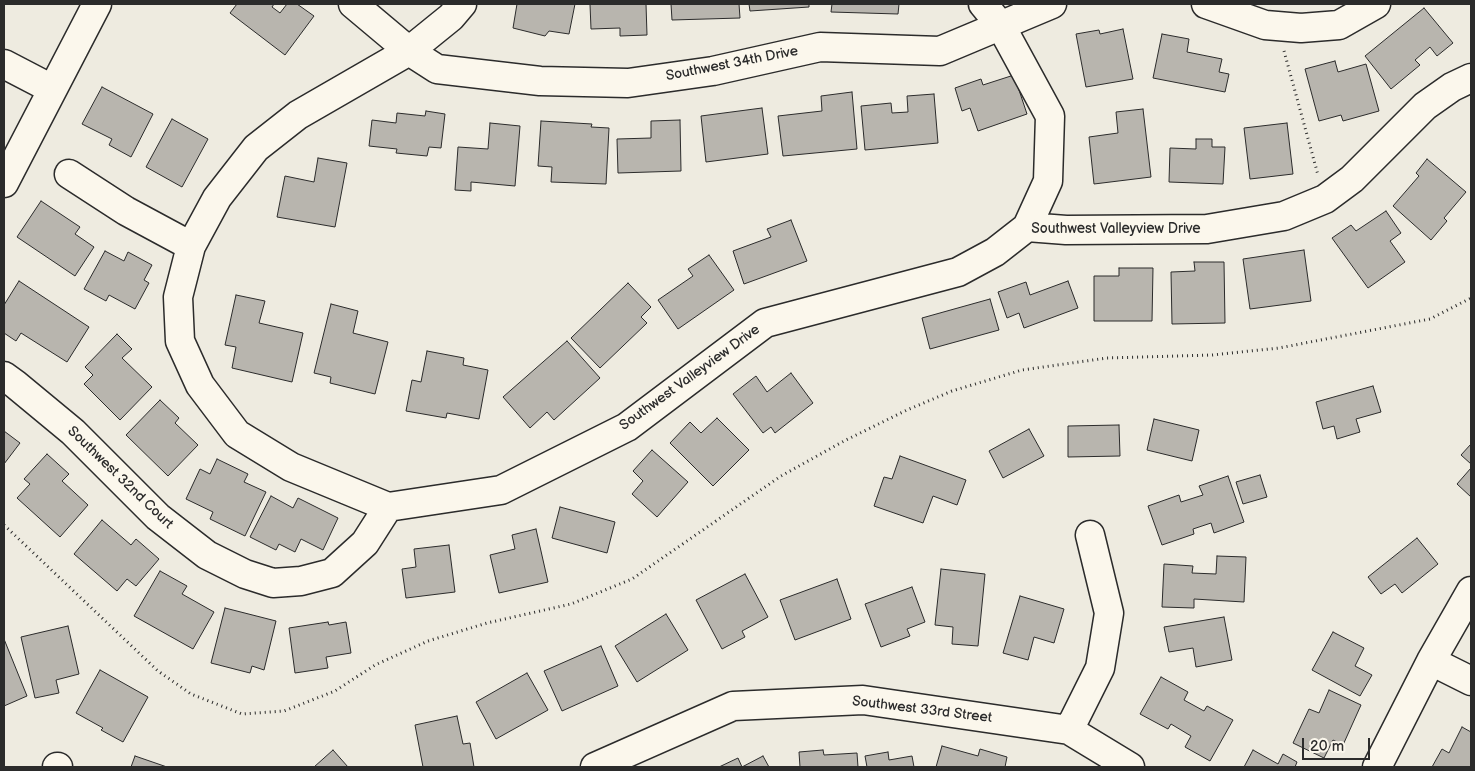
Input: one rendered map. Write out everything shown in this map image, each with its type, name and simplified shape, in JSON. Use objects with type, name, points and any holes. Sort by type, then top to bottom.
[{"type":"street","points":[[4,183],[97,4]]},
{"type":"street","name":"Southwest 34th Drive","points":[[353,4],[409,51],[437,69],[540,82],[628,83],[713,70],[820,47],[940,51],[1052,4]]},
{"type":"street","points":[[388,507],[291,467],[237,434],[200,385],[180,341],[178,297],[191,246],[217,198],[256,148],[298,116],[409,51],[451,17],[462,4]]},
{"type":"street","points":[[984,4],[1001,26],[1050,116],[1048,181],[1027,227]]},
{"type":"street","points":[[1206,4],[1265,25],[1301,28],[1339,25],[1376,4]]},
{"type":"street","points":[[4,64],[52,89]]},
{"type":"street","name":"Southwest Valleyview Drive","points":[[388,507],[501,490],[628,427],[765,323],[958,272],[995,252],[1027,227],[1066,230],[1207,229],[1284,216],[1325,199],[1352,179],[1425,106],[1452,87],[1471,78]]},
{"type":"street","points":[[69,174],[126,211],[191,246]]},
{"type":"street","name":"Southwest 32nd Court","points":[[4,376],[73,432],[158,517],[207,555],[245,574],[273,584],[301,581],[332,573],[365,543],[388,507]]},
{"type":"street","points":[[1068,730],[1100,668],[1109,613],[1090,535]]},
{"type":"street","points":[[1377,767],[1431,661],[1471,591]]},
{"type":"street","points":[[1431,661],[1471,681]]},
{"type":"street","name":"Southwest 33rd Street","points":[[595,767],[733,706],[863,700],[1068,730],[1130,767]]},
{"type":"path","points":[[1278,26],[1325,199]]},
{"type":"path","points":[[4,524],[158,670],[191,694],[242,714],[284,711],[335,690],[375,665],[428,640],[487,623],[571,604],[632,578],[781,476],[844,441],[907,410],[952,391],[1022,370],[1107,358],[1212,355],[1279,348],[1430,319],[1471,298]]},
{"type":"building","points":[[237,4],[274,4],[272,7],[280,13],[287,4],[297,4],[314,16],[285,55],[230,13]]},
{"type":"building","points":[[517,4],[575,4],[569,34],[549,31],[545,36],[513,28]]},
{"type":"building","points":[[590,4],[646,4],[647,35],[620,36],[620,28],[591,29]]},
{"type":"building","points":[[671,4],[739,4],[740,18],[672,20]]},
{"type":"building","points":[[749,4],[809,4],[809,7],[750,11]]},
{"type":"building","points":[[832,4],[899,4],[898,14],[831,12]]},
{"type":"building","points":[[1424,8],[1453,43],[1437,56],[1430,47],[1415,60],[1420,65],[1391,89],[1365,56]]},
{"type":"building","points":[[1123,29],[1133,79],[1086,87],[1076,34],[1099,30],[1100,34]]},
{"type":"building","points":[[1162,34],[1189,39],[1187,52],[1222,59],[1219,72],[1229,74],[1225,92],[1153,78]]},
{"type":"building","points":[[1335,61],[1338,72],[1366,64],[1379,111],[1343,121],[1341,115],[1319,121],[1305,69]]},
{"type":"building","points":[[1014,75],[1027,114],[978,131],[970,108],[962,111],[955,88],[981,79],[983,85]]},
{"type":"building","points":[[102,87],[153,114],[131,157],[109,145],[112,139],[82,124]]},
{"type":"building","points":[[852,92],[857,149],[783,156],[778,116],[822,111],[821,96]]},
{"type":"building","points":[[934,94],[938,143],[865,150],[861,106],[891,103],[892,113],[908,112],[907,96]]},
{"type":"building","points":[[762,108],[768,154],[706,162],[701,116]]},
{"type":"building","points":[[1143,109],[1151,177],[1094,184],[1089,137],[1118,133],[1116,112]]},
{"type":"building","points":[[426,111],[445,114],[441,148],[429,147],[427,156],[396,153],[397,149],[369,146],[372,120],[396,123],[397,113],[425,116]]},
{"type":"building","points":[[172,119],[208,139],[182,187],[146,167]]},
{"type":"building","points":[[680,120],[681,171],[618,173],[617,139],[651,138],[651,121]]},
{"type":"building","points":[[541,121],[592,124],[591,127],[609,128],[606,184],[551,182],[552,167],[538,166]]},
{"type":"building","points":[[490,123],[520,126],[515,186],[471,182],[471,191],[455,190],[458,147],[488,149]]},
{"type":"building","points":[[1287,123],[1293,174],[1250,179],[1244,128]]},
{"type":"building","points":[[1196,139],[1212,139],[1212,147],[1225,147],[1223,184],[1169,182],[1170,148],[1196,149]]},
{"type":"building","points":[[318,158],[347,163],[335,227],[277,217],[285,176],[314,182]]},
{"type":"building","points":[[1427,159],[1466,192],[1444,218],[1447,221],[1431,240],[1393,206],[1419,176],[1416,173]]},
{"type":"building","points":[[41,201],[80,227],[75,234],[94,247],[75,276],[17,237]]},
{"type":"building","points":[[1386,211],[1401,233],[1390,241],[1405,262],[1368,288],[1332,238],[1351,225],[1356,231]]},
{"type":"building","points":[[791,220],[807,261],[744,284],[733,251],[771,237],[767,229]]},
{"type":"building","points":[[1304,250],[1311,301],[1250,309],[1243,259]]},
{"type":"building","points":[[105,251],[124,261],[128,252],[152,265],[144,280],[149,283],[135,309],[109,295],[106,301],[84,289]]},
{"type":"building","points":[[709,255],[734,290],[678,329],[658,300],[693,276],[688,269]]},
{"type":"building","points":[[1194,262],[1224,262],[1225,323],[1172,324],[1171,272],[1195,271]]},
{"type":"building","points":[[1119,268],[1153,268],[1152,321],[1094,321],[1094,276],[1119,276]]},
{"type":"building","points":[[19,281],[89,327],[67,362],[21,333],[16,341],[4,333],[4,305]]},
{"type":"building","points":[[1068,281],[1078,308],[1024,328],[1019,313],[1007,318],[998,292],[1026,282],[1030,295]]},
{"type":"building","points":[[628,283],[651,307],[641,317],[647,323],[600,368],[571,338]]},
{"type":"building","points":[[236,295],[265,301],[259,323],[303,333],[292,382],[232,368],[236,347],[225,345]]},
{"type":"building","points":[[990,299],[999,330],[930,349],[922,318]]},
{"type":"building","points":[[331,304],[358,311],[353,333],[388,342],[375,394],[330,383],[331,377],[314,373]]},
{"type":"building","points":[[117,334],[132,349],[122,358],[152,387],[120,420],[84,384],[93,375],[85,367]]},
{"type":"building","points":[[567,341],[600,378],[554,420],[547,412],[530,428],[503,397]]},
{"type":"building","points":[[427,351],[464,358],[463,365],[488,370],[479,419],[447,413],[446,418],[406,411],[412,380],[421,382]]},
{"type":"building","points":[[791,373],[813,403],[775,433],[771,427],[763,433],[733,394],[756,376],[767,392]]},
{"type":"building","points":[[1373,386],[1381,412],[1356,419],[1360,432],[1337,439],[1334,426],[1323,429],[1316,402]]},
{"type":"building","points":[[160,400],[179,418],[175,423],[198,445],[168,476],[126,435]]},
{"type":"building","points":[[717,418],[749,450],[713,486],[670,443],[690,422],[701,433]]},
{"type":"building","points":[[1154,419],[1199,430],[1192,461],[1147,450]]},
{"type":"building","points":[[1119,425],[1120,456],[1068,457],[1068,426]]},
{"type":"building","points":[[1029,429],[1044,456],[1003,478],[989,451]]},
{"type":"building","points":[[4,431],[20,443],[4,464]]},
{"type":"building","points":[[1471,444],[1471,464],[1461,455]]},
{"type":"building","points":[[652,450],[688,482],[657,517],[632,494],[643,481],[633,471]]},
{"type":"building","points":[[47,454],[69,474],[62,481],[88,505],[60,537],[17,498],[30,484],[24,479]]},
{"type":"building","points":[[900,456],[966,480],[957,505],[933,496],[923,523],[874,506],[884,477],[892,479]]},
{"type":"building","points":[[217,459],[248,474],[244,482],[266,492],[245,536],[210,519],[213,512],[186,499],[200,469],[210,474]]},
{"type":"building","points":[[1471,468],[1471,497],[1457,484]]},
{"type":"building","points":[[1260,475],[1267,497],[1243,504],[1236,482]]},
{"type":"building","points":[[1228,476],[1244,522],[1214,533],[1211,523],[1193,529],[1194,534],[1162,545],[1148,506],[1179,495],[1181,502],[1203,495],[1199,486]]},
{"type":"building","points":[[271,496],[293,508],[298,498],[338,518],[323,550],[301,539],[295,552],[279,544],[276,550],[250,537]]},
{"type":"building","points":[[560,507],[615,522],[607,553],[552,538]]},
{"type":"building","points":[[102,520],[131,545],[136,539],[159,559],[136,586],[127,579],[117,591],[74,554]]},
{"type":"building","points":[[536,529],[548,582],[499,593],[490,555],[515,549],[512,535]]},
{"type":"building","points":[[1417,538],[1438,564],[1402,593],[1395,584],[1381,594],[1368,577]]},
{"type":"building","points":[[449,545],[455,592],[406,598],[402,569],[416,567],[414,549]]},
{"type":"building","points":[[1217,556],[1246,557],[1244,602],[1194,599],[1194,608],[1162,607],[1164,564],[1193,566],[1192,573],[1216,574]]},
{"type":"building","points":[[941,569],[985,574],[978,646],[952,644],[953,627],[935,625]]},
{"type":"building","points":[[160,571],[187,586],[182,594],[214,612],[193,649],[134,616]]},
{"type":"building","points":[[745,574],[768,617],[742,631],[745,637],[722,649],[696,600]]},
{"type":"building","points":[[837,579],[851,619],[795,640],[780,600]]},
{"type":"building","points":[[912,587],[925,622],[907,629],[910,636],[881,647],[865,604]]},
{"type":"building","points":[[1020,596],[1064,609],[1054,643],[1034,637],[1028,660],[1003,653]]},
{"type":"building","points":[[225,608],[276,621],[264,670],[252,666],[250,673],[211,663]]},
{"type":"building","points":[[666,614],[688,650],[637,682],[615,646]]},
{"type":"building","points":[[1224,617],[1232,660],[1196,667],[1193,648],[1169,652],[1164,627]]},
{"type":"building","points":[[328,622],[329,625],[346,622],[351,653],[326,657],[328,668],[295,673],[289,628]]},
{"type":"building","points":[[68,626],[79,674],[56,680],[59,693],[35,698],[21,637]]},
{"type":"building","points":[[1333,632],[1364,648],[1355,666],[1372,675],[1360,696],[1312,670]]},
{"type":"building","points":[[4,639],[27,696],[4,706]]},
{"type":"building","points":[[601,646],[618,686],[562,711],[544,671]]},
{"type":"building","points":[[100,670],[148,697],[123,742],[76,713]]},
{"type":"building","points":[[527,673],[548,710],[496,739],[476,702]]},
{"type":"building","points":[[1161,677],[1188,692],[1184,700],[1204,711],[1207,706],[1233,720],[1210,761],[1185,747],[1191,736],[1171,724],[1168,729],[1140,714]]},
{"type":"building","points":[[1329,690],[1361,705],[1343,745],[1333,740],[1324,758],[1293,743],[1309,709],[1319,713]]},
{"type":"building","points":[[457,716],[463,744],[470,743],[474,767],[423,767],[415,725]]},
{"type":"building","points":[[1462,727],[1471,732],[1470,767],[1432,767],[1442,749],[1449,753]]},
{"type":"building","points":[[942,746],[978,756],[980,749],[1007,757],[1005,767],[936,767]]},
{"type":"building","points":[[333,750],[348,767],[314,767]]},
{"type":"building","points":[[823,750],[824,755],[857,753],[858,767],[800,767],[799,752]]},
{"type":"building","points":[[1253,750],[1278,764],[1283,754],[1297,762],[1295,767],[1244,767]]},
{"type":"building","points":[[888,752],[889,760],[912,756],[914,767],[867,767],[865,756]]},
{"type":"building","points":[[135,756],[167,767],[131,767]]},
{"type":"building","points":[[763,756],[769,767],[742,767]]},
{"type":"building","points":[[738,758],[742,767],[719,767]]}]
